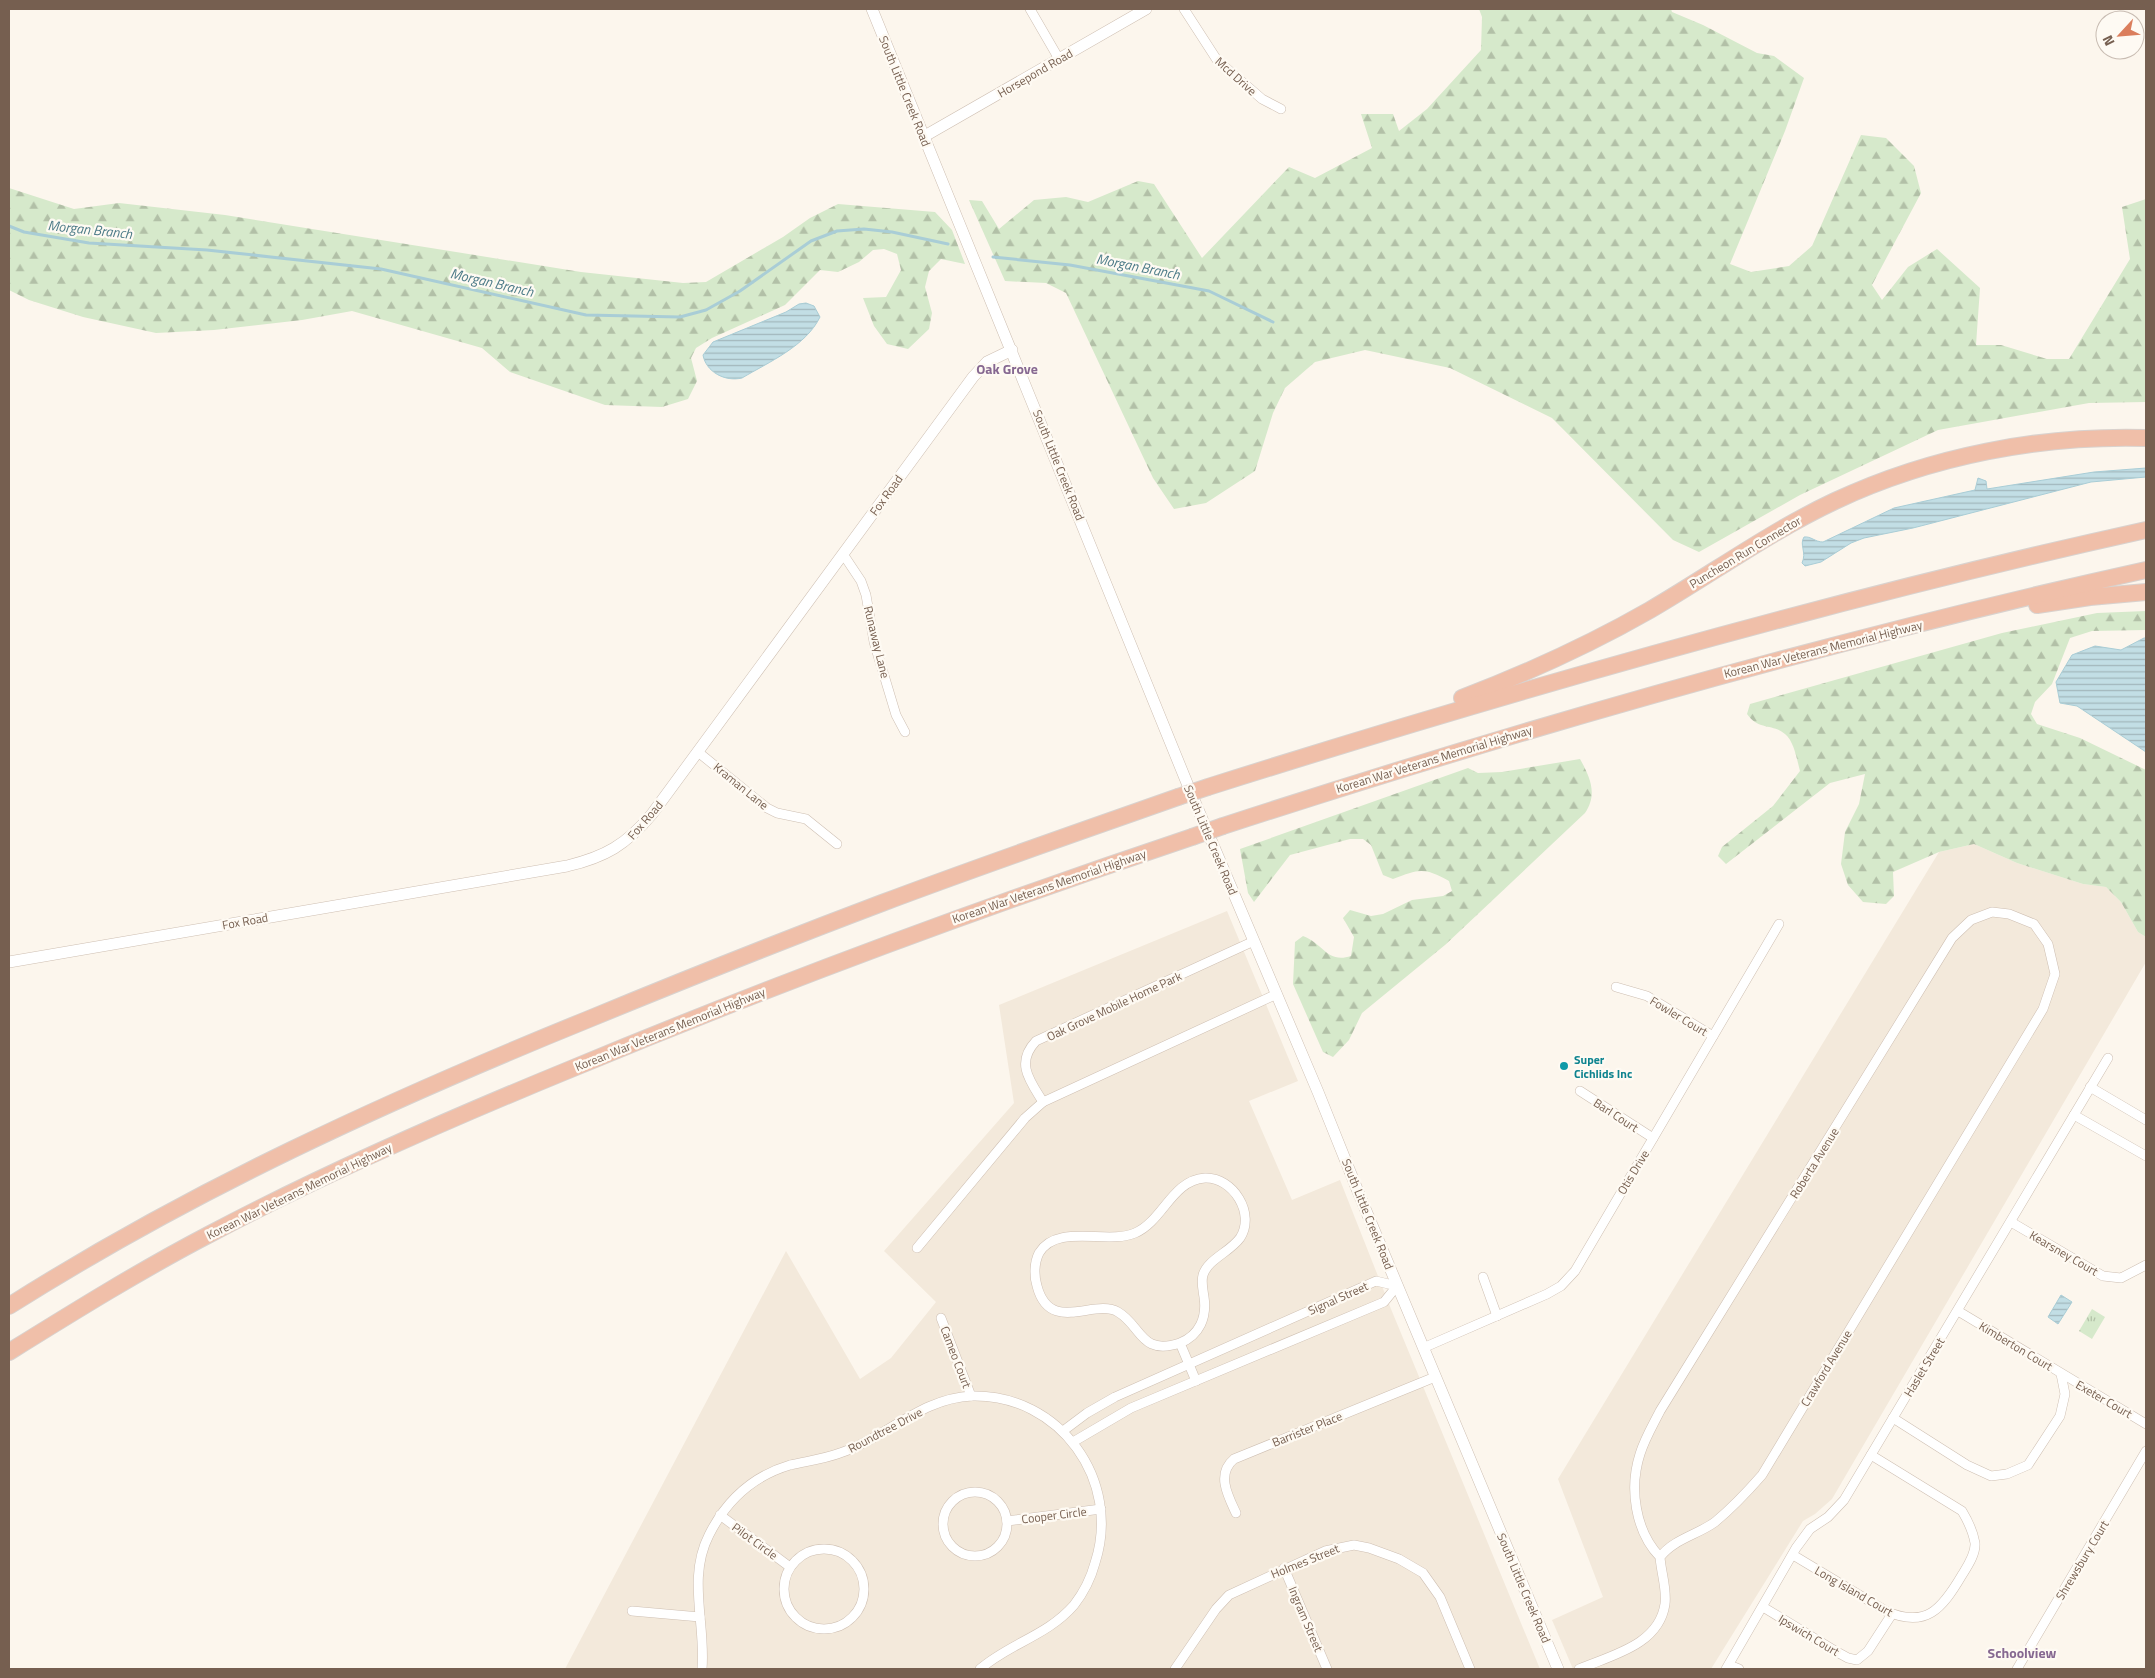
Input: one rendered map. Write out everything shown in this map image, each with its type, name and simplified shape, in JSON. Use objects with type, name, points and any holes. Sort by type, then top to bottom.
[{"type":"highway","name":"Puncheon Run Connector","points":[[1365,737],[1526,673],[1572,652],[1652,608],[1778,530],[1836,501],[1878,484],[1941,463],[2014,447],[2088,439],[2146,438]]},
{"type":"highway","points":[[9,1306],[113,1242],[200,1194],[279,1154],[527,1044],[800,934],[915,891],[1208,787],[1365,737],[1568,677],[1757,624],[1990,566],[2146,530]]},
{"type":"highway","name":"Korean War Veterans Memorial Highway","points":[[9,1352],[132,1277],[208,1235],[307,1185],[451,1120],[610,1052],[770,988],[1066,879],[1428,760],[1596,710],[1756,666],[2146,570]]},
{"type":"highway","points":[[1936,621],[2090,597],[2146,592]]},
{"type":"street","name":"South Little Creek Road","points":[[872,9],[1189,788],[1277,994],[1558,1669]]},
{"type":"street","points":[[1030,9],[1059,59]]},
{"type":"street","name":"Horsepond Road","points":[[923,137],[1146,9]]},
{"type":"street","name":"Mcd Drive","points":[[1184,9],[1216,60],[1262,99],[1281,109]]},
{"type":"street","name":"Fox Road","points":[[9,962],[517,875],[582,862],[608,853],[631,838],[652,814],[973,377],[987,362],[1012,350]]},
{"type":"street","name":"Runaway Lane","points":[[843,554],[858,574],[863,588],[874,642],[896,715],[905,732]]},
{"type":"street","name":"Kraman Lane","points":[[698,752],[768,808],[776,813],[806,819],[837,844]]},
{"type":"street","name":"Roberta Avenue","points":[[1660,1557],[1644,1535],[1635,1493],[1640,1455],[1649,1431],[1952,938],[1971,920],[1992,912],[2009,914],[2034,924],[2048,944],[2055,974],[2043,1009]]},
{"type":"street","name":"Otis Drive","points":[[1423,1348],[1561,1286],[1575,1271],[1779,924]]},
{"type":"street","name":"Oak Grove Mobile Home Park","points":[[1043,1102],[1032,1084],[1025,1064],[1026,1054],[1036,1041],[1254,941]]},
{"type":"street","name":"Fowler Court","points":[[1616,987],[1647,996],[1713,1036]]},
{"type":"street","points":[[917,1248],[1025,1118],[1043,1102],[1277,994]]},
{"type":"street","name":"Crawford Avenue","points":[[1660,1557],[1668,1547],[1715,1522],[1762,1475],[2043,1009]]},
{"type":"street","name":"Haslet Street","points":[[1728,1667],[1792,1555],[1810,1529],[1828,1517],[1844,1500],[2108,1058]]},
{"type":"street","points":[[2090,1087],[2146,1120]]},
{"type":"street","name":"Barl Court","points":[[1580,1091],[1653,1138]]},
{"type":"street","points":[[2074,1115],[2146,1156]]},
{"type":"street","points":[[1214,1179],[1222,1182],[1237,1194],[1244,1212],[1244,1229],[1242,1236],[1232,1248],[1207,1267],[1203,1274],[1205,1316],[1191,1337],[1180,1344],[1165,1346],[1151,1343],[1138,1335],[1124,1317],[1112,1309],[1099,1308],[1072,1313],[1056,1310],[1048,1305],[1038,1292],[1035,1276],[1036,1260],[1044,1247],[1059,1239],[1075,1236],[1118,1238],[1136,1232],[1151,1223],[1173,1196],[1187,1184],[1196,1180],[1214,1179]]},
{"type":"street","name":"Kearsney Court","points":[[2011,1222],[2103,1276],[2121,1278],[2146,1265]]},
{"type":"street","points":[[1483,1277],[1496,1316]]},
{"type":"street","name":"Signal Street","points":[[1063,1431],[1101,1404],[1376,1281],[1397,1286],[1384,1302],[1131,1408],[1073,1442]]},
{"type":"street","name":"Kimberton Court","points":[[1893,1418],[1967,1465],[1991,1476],[2007,1474],[2028,1465],[2060,1416],[2066,1394],[2061,1374],[1958,1311]]},
{"type":"street","name":"Cameo Court","points":[[941,1318],[972,1396]]},
{"type":"street","points":[[1180,1344],[1196,1381]]},
{"type":"street","name":"Exeter Court","points":[[2061,1374],[2146,1424]]},
{"type":"street","name":"Barrister Place","points":[[1236,1513],[1226,1490],[1224,1478],[1228,1464],[1234,1459],[1435,1377]]},
{"type":"street","name":"Roundtree Drive","points":[[702,1669],[697,1583],[700,1560],[708,1535],[737,1494],[765,1475],[789,1466],[849,1450],[920,1410],[947,1401],[972,1396],[998,1399],[1021,1406],[1063,1431],[1073,1442],[1088,1466],[1101,1509],[1101,1544],[1092,1572],[1082,1594],[1064,1615],[1046,1630],[996,1656],[980,1669]]},
{"type":"street","name":"Shrewsbury Court","points":[[2017,1669],[2146,1451]]},
{"type":"street","name":"Long Island Court","points":[[1792,1555],[1901,1618],[1913,1619],[1930,1614],[1947,1600],[1970,1563],[1975,1545],[1970,1525],[1962,1511],[1871,1455]]},
{"type":"street","name":"Cooper Circle","points":[[974,1492],[990,1495],[998,1502],[1004,1511],[1007,1521],[1002,1541],[987,1554],[977,1556],[962,1552],[950,1543],[945,1534],[945,1513],[951,1504],[959,1497],[974,1492]]},
{"type":"street","name":"Cooper Circle","points":[[1007,1521],[1101,1509]]},
{"type":"street","name":"Pilot Circle","points":[[720,1516],[790,1567]]},
{"type":"street","name":"Holmes Street","points":[[1175,1669],[1216,1609],[1229,1595],[1284,1568],[1325,1551],[1348,1545],[1369,1548],[1412,1566],[1423,1573],[1440,1597],[1470,1669]]},
{"type":"street","name":"Pilot Circle","points":[[823,1549],[836,1551],[848,1557],[857,1566],[862,1578],[864,1591],[861,1604],[855,1615],[844,1624],[832,1629],[812,1627],[794,1617],[787,1606],[783,1593],[784,1579],[790,1567],[799,1557],[810,1551],[823,1549]]},
{"type":"street","points":[[1580,1669],[1640,1643],[1656,1629],[1665,1603],[1660,1557]]},
{"type":"street","name":"Ingram Street","points":[[1284,1568],[1327,1669]]},
{"type":"street","name":"Ipswich Court","points":[[1763,1607],[1837,1652],[1857,1660],[1868,1651],[1892,1614]]},
{"type":"street","points":[[632,1611],[700,1617]]},
{"type":"street","points":[[1728,1667],[1739,1669]]},
{"type":"shaded area","points":[[1974,844],[2017,863],[2083,884],[2106,887],[2121,902],[2138,932],[2146,937],[2146,962],[1832,1499],[1815,1514],[1803,1521],[1711,1669],[1573,1669],[1552,1620],[1603,1597],[1558,1479],[1939,852]]},
{"type":"shaded area","points":[[1227,911],[1298,1081],[1249,1101],[1292,1200],[1340,1180],[1391,1309],[1540,1669],[565,1669],[786,1251],[860,1379],[891,1358],[936,1302],[884,1251],[1014,1103],[999,1005]]},
{"type":"green space","points":[[1479,9],[1671,9],[1672,12],[1703,25],[1757,53],[1774,56],[1804,78],[1785,131],[1730,264],[1751,272],[1789,266],[1812,246],[1861,135],[1886,138],[1914,166],[1921,193],[1872,285],[1882,300],[1908,267],[1937,249],[1980,288],[1976,345],[2001,345],[2047,359],[2069,359],[2130,259],[2122,207],[2146,199],[2146,402],[2089,403],[1938,430],[1800,495],[1699,552],[1673,540],[1552,418],[1450,368],[1365,350],[1315,362],[1285,388],[1273,413],[1255,471],[1206,503],[1174,509],[1153,478],[1066,293],[1046,283],[1005,281],[969,200],[982,201],[999,229],[1034,200],[1066,197],[1088,202],[1138,181],[1154,184],[1202,258],[1289,167],[1315,178],[1372,148],[1361,114],[1393,114],[1399,131],[1427,109],[1481,50],[1482,17]]},
{"type":"green space","points":[[9,188],[74,209],[119,203],[225,215],[581,272],[683,283],[706,282],[783,237],[810,218],[838,204],[935,212],[952,230],[965,264],[941,259],[929,271],[925,287],[932,313],[929,329],[908,349],[887,344],[874,326],[863,298],[886,297],[901,270],[897,254],[884,249],[873,250],[859,262],[838,272],[820,270],[785,305],[712,338],[696,348],[691,358],[697,381],[688,399],[662,407],[605,405],[510,372],[482,348],[352,311],[302,320],[214,330],[156,333],[83,317],[29,300],[9,290]]},
{"type":"green space","points":[[2146,611],[2146,630],[2092,631],[2070,638],[2052,684],[2035,702],[2031,714],[2037,724],[2080,738],[2146,770],[2146,937],[2138,932],[2121,902],[2106,887],[2083,884],[2017,863],[1974,844],[1939,852],[1893,872],[1894,896],[1886,904],[1863,902],[1848,885],[1841,864],[1845,832],[1859,804],[1865,774],[1830,783],[1726,864],[1718,856],[1722,847],[1773,806],[1800,771],[1791,741],[1780,731],[1756,723],[1747,714],[1750,704],[2002,633],[2097,613]]},
{"type":"green space","points":[[1580,759],[1587,772],[1592,792],[1589,806],[1585,813],[1445,945],[1362,1013],[1349,1040],[1333,1057],[1323,1052],[1293,984],[1295,942],[1303,936],[1331,955],[1343,958],[1351,956],[1354,937],[1343,918],[1350,910],[1371,916],[1383,914],[1412,900],[1443,896],[1452,891],[1449,881],[1433,873],[1421,871],[1393,879],[1383,875],[1371,845],[1363,839],[1350,839],[1290,855],[1254,902],[1248,893],[1240,849],[1468,768],[1478,773],[1502,772]]},
{"type":"green space","points":[[2092,1309],[2105,1317],[2092,1339],[2079,1331]]},
{"type":"water","points":[[806,303],[814,306],[820,317],[806,337],[786,352],[742,378],[723,377],[712,371],[708,366],[703,355],[713,342],[786,312],[799,304]]},
{"type":"water","points":[[2146,468],[2146,477],[2091,482],[1913,528],[1864,538],[1851,543],[1821,562],[1805,566],[1802,563],[1804,555],[1802,543],[1804,537],[1823,542],[1894,508],[1975,490],[1978,478],[1986,481],[1987,489],[2094,472]]},
{"type":"water","points":[[2146,638],[2146,752],[2077,706],[2060,703],[2056,682],[2072,655],[2095,646],[2121,650]]},
{"type":"water","points":[[2061,1295],[2072,1302],[2058,1324],[2048,1317]]},
{"type":"waterway","name":"Morgan Branch","points":[[9,226],[24,232],[89,243],[207,250],[381,269],[586,315],[680,317],[706,310],[740,291],[811,241],[837,231],[864,229],[892,232],[948,244]]},
{"type":"waterway","name":"Morgan Branch","points":[[993,257],[1070,265],[1209,291],[1273,322]]},
{"type":"place","name":"Super Cichlids Inc","points":[[1564,1066]]},
{"type":"district","name":"Oak Grove","points":[[1007,368]]},
{"type":"district","name":"Schoolview","points":[[2022,1652]]}]
